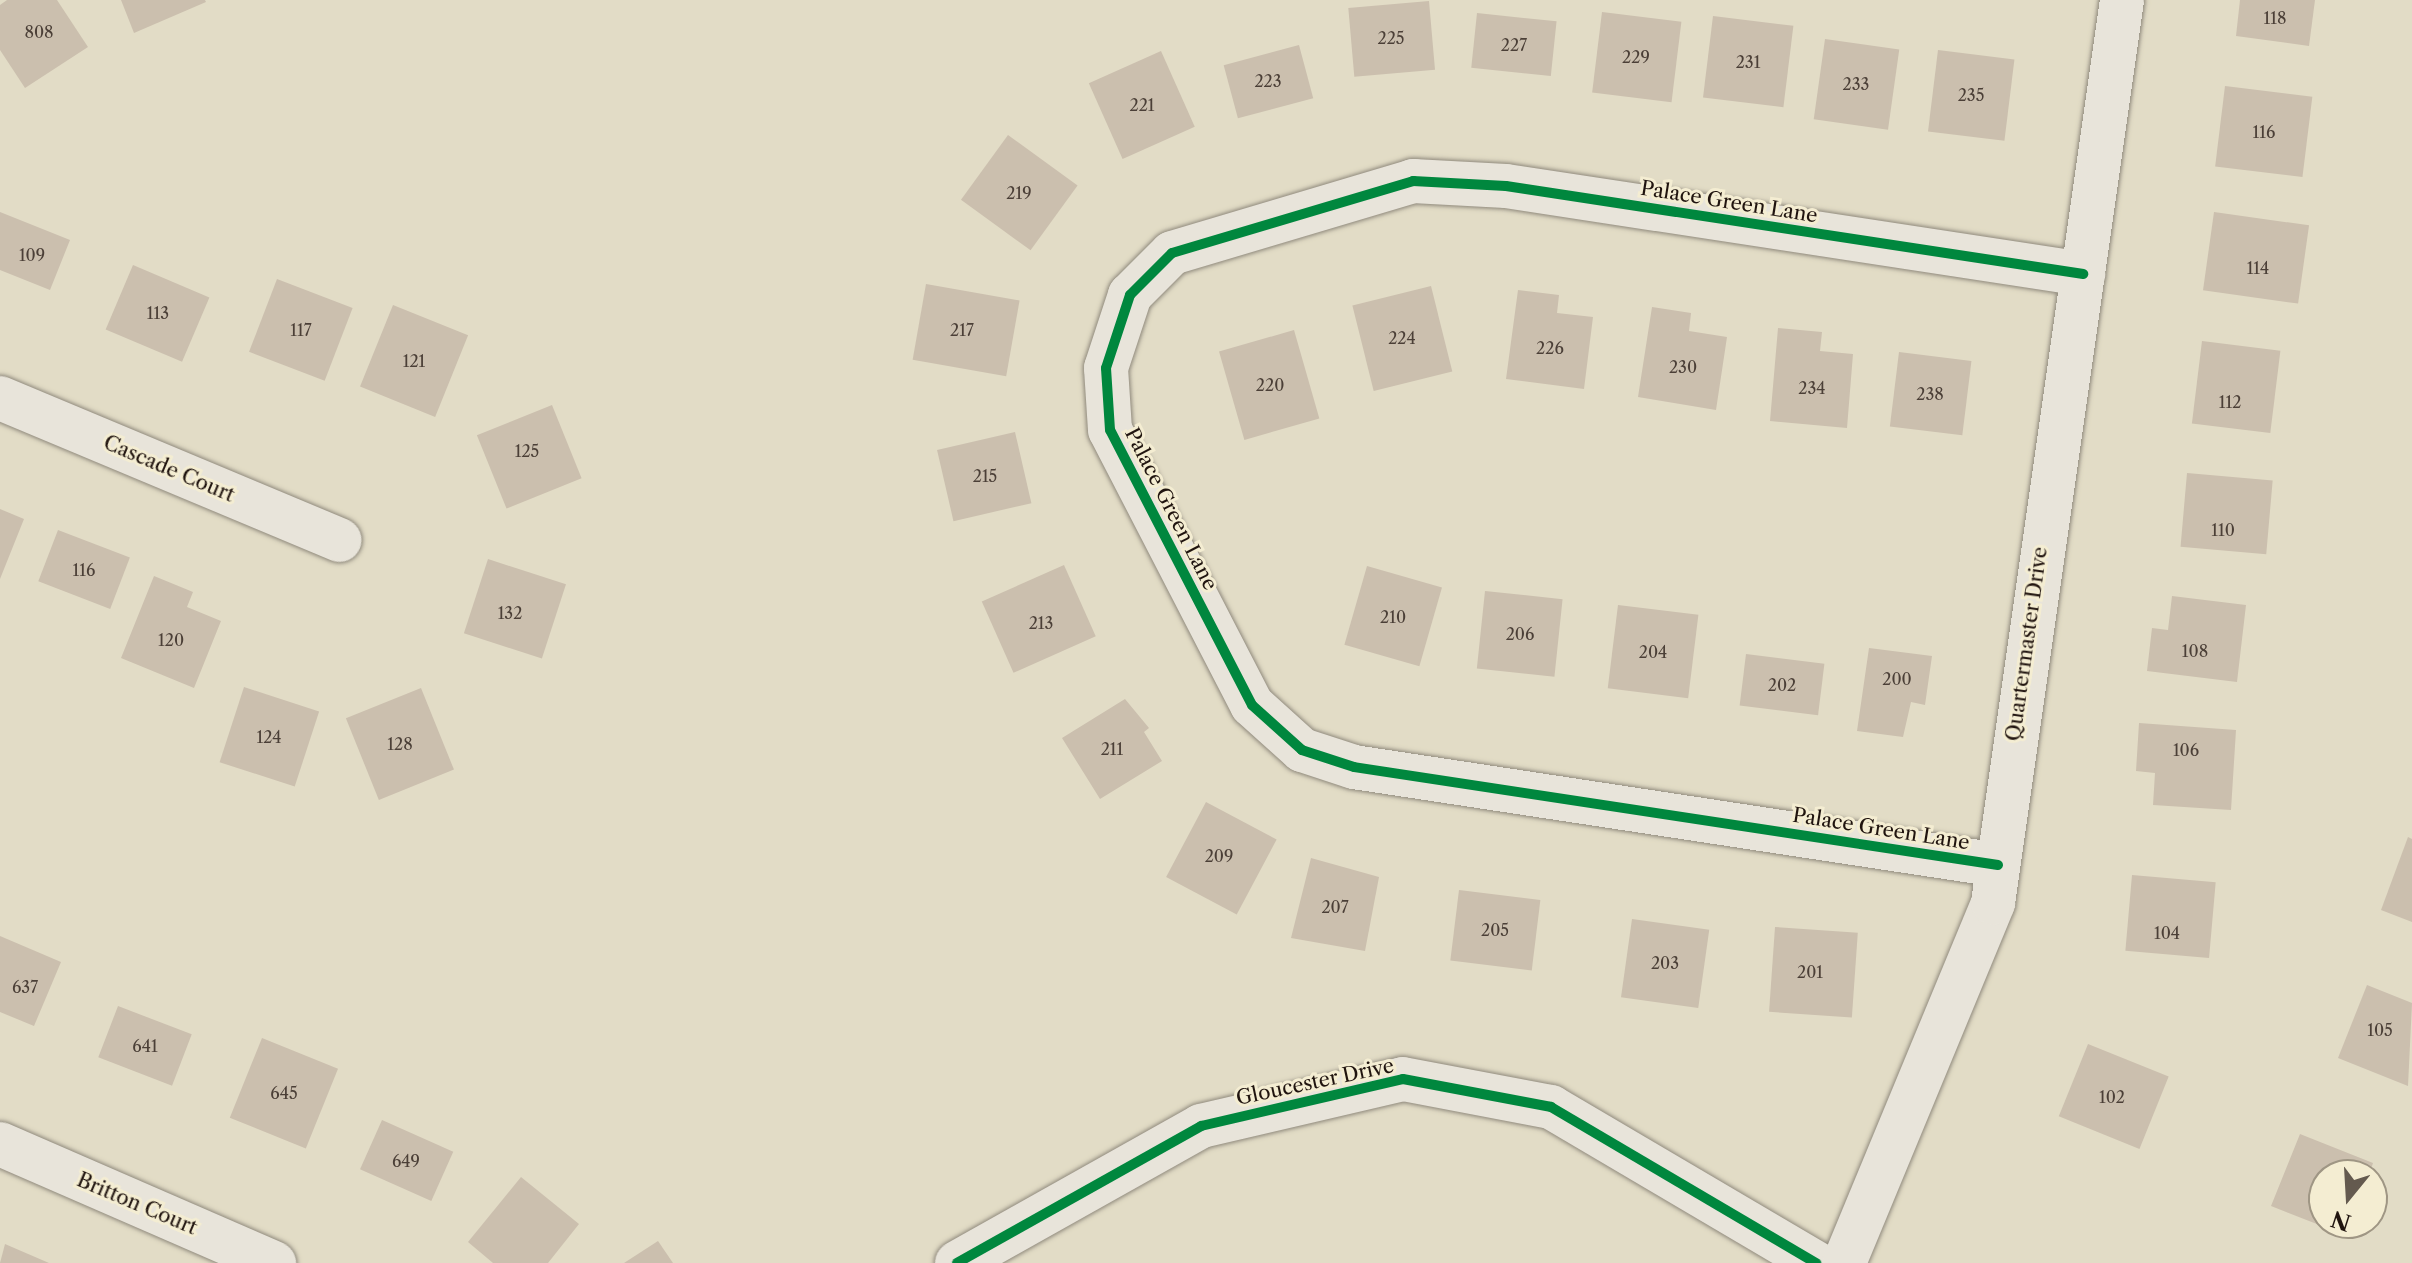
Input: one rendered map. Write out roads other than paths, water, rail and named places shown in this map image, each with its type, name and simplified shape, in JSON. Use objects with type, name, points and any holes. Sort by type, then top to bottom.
[{"type":"street","name":"Quartermaster Drive","points":[[1844,1263],[1993,903],[2122,0]]},
{"type":"street","name":"Palace Green Lane","points":[[1998,865],[1354,767],[1302,750],[1252,705],[1110,430],[1106,368],[1130,295],[1172,253],[1413,181],[1506,186],[2083,274]]},
{"type":"street","name":"Cascade Court","points":[[0,398],[339,540]]},
{"type":"street","name":"Gloucester Drive","points":[[957,1263],[1201,1126],[1403,1079],[1551,1107],[1816,1263]]},
{"type":"street","name":"Britton Court","points":[[0,1144],[274,1263]]}]
